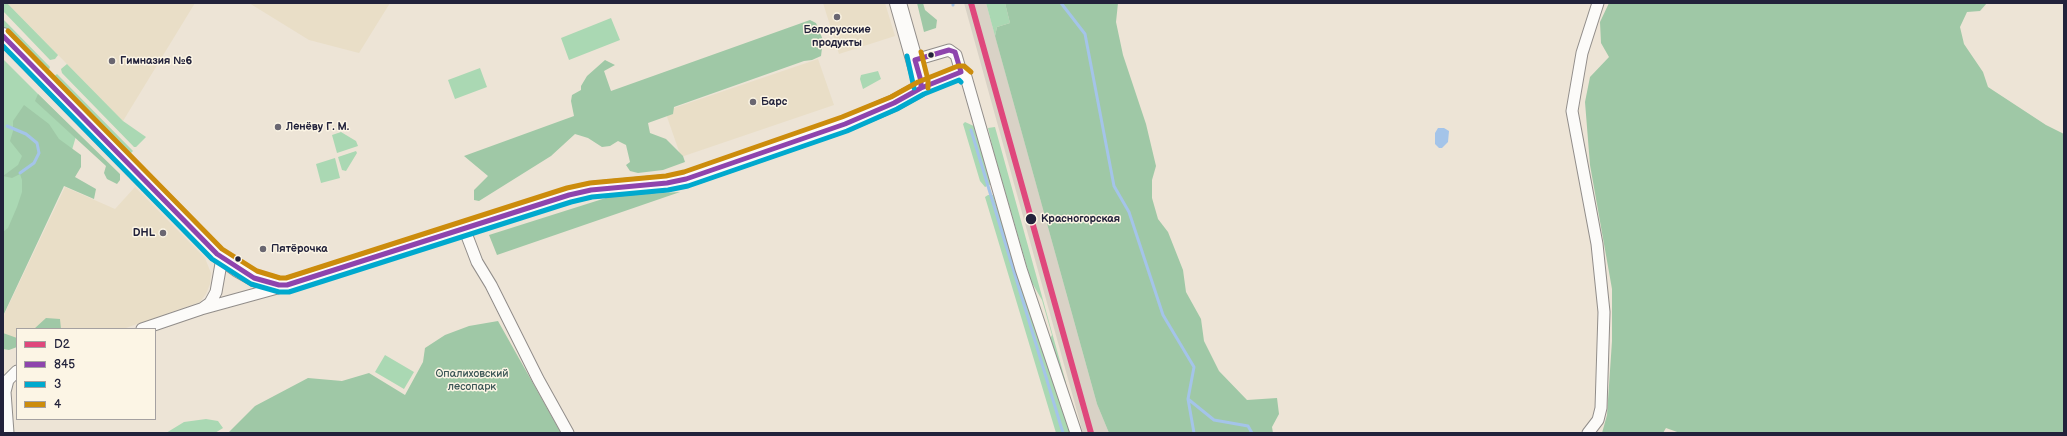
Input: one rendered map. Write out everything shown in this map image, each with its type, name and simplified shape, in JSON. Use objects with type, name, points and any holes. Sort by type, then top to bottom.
[{"type":"street","points":[[898,3],[921,80],[920,88]]},
{"type":"street","points":[[1588,433],[1598,420],[1601,408],[1604,305],[1597,244],[1572,111],[1582,53],[1598,3]]},
{"type":"street","points":[[3,36],[222,258],[238,269],[262,281],[278,285],[287,285]]},
{"type":"street","points":[[915,60],[952,50],[956,55],[961,72],[966,76],[1021,269],[1076,433]]},
{"type":"street","points":[[145,328],[201,309],[287,285],[539,204],[591,190],[667,183],[686,179],[845,124],[894,104],[920,88],[961,72]]},
{"type":"street","points":[[464,228],[477,262],[492,285],[538,379],[568,433]]},
{"type":"street","points":[[201,309],[210,303],[216,292],[222,258]]},
{"type":"street","points":[[8,433],[5,392],[8,380],[16,372]]},
{"type":"shaded area","name":"Гимназия №6","points":[[7,3],[195,3],[123,121]]},
{"type":"shaded area","points":[[249,3],[390,3],[359,53],[309,40]]},
{"type":"shaded area","points":[[823,3],[885,3],[895,36],[839,54]]},
{"type":"shaded area","points":[[964,3],[986,3],[1097,404],[1109,433],[1083,433]]},
{"type":"shaded area","points":[[818,59],[834,105],[681,157],[665,111]]},
{"type":"shaded area","points":[[65,187],[115,209],[135,187],[205,258],[211,273],[210,284],[206,294],[200,302],[126,328],[16,328],[16,340],[3,333],[3,317]]},
{"type":"green space","points":[[3,3],[7,3],[58,55],[55,59],[50,60],[3,11]]},
{"type":"green space","points":[[917,3],[923,3],[925,10],[937,20],[936,28],[924,32]]},
{"type":"green space","points":[[986,3],[1005,3],[1010,23],[997,27],[995,36]]},
{"type":"green space","points":[[1005,3],[1118,3],[1116,22],[1123,55],[1146,124],[1156,166],[1152,180],[1152,198],[1158,219],[1168,232],[1183,270],[1186,292],[1201,319],[1204,341],[1219,371],[1247,400],[1277,398],[1279,414],[1272,427],[1273,433],[1109,433],[1097,404],[995,36],[997,27],[1010,23]]},
{"type":"green space","points":[[1609,3],[1987,3],[1980,11],[1967,12],[1960,27],[1964,44],[1983,72],[1988,87],[2046,125],[2064,134],[2064,433],[1680,433],[1666,428],[1663,433],[1602,433],[1607,415],[1612,341],[1612,289],[1590,165],[1585,102],[1590,77],[1609,57],[1601,43],[1600,22]]},
{"type":"green space","points":[[611,18],[620,40],[569,60],[561,38]]},
{"type":"green space","points":[[3,19],[50,67],[48,72],[3,28]]},
{"type":"green space","points":[[810,20],[816,23],[823,40],[821,56],[674,107],[673,114],[648,123],[650,133],[666,139],[683,156],[685,162],[663,170],[638,173],[630,171],[626,165],[630,162],[626,145],[618,141],[610,146],[602,147],[588,138],[575,134],[551,156],[479,201],[474,200],[474,190],[488,176],[464,156],[574,116],[571,101],[572,95],[581,90],[581,86],[587,76],[605,60],[615,65],[604,71],[611,91]]},
{"type":"green space","points":[[3,59],[77,133],[63,180],[3,310]]},
{"type":"green space","points":[[67,64],[123,121],[146,137],[136,147],[134,147],[62,73],[61,69]]},
{"type":"green space","points":[[480,68],[487,87],[455,99],[448,80]]},
{"type":"green space","points":[[878,71],[881,79],[863,89],[860,79],[861,75]]},
{"type":"green space","points":[[57,74],[133,151],[128,156],[53,77]]},
{"type":"green space","points":[[38,94],[120,174],[120,180],[117,184],[107,179],[104,173],[106,166],[35,101]]},
{"type":"green space","points":[[24,105],[49,124],[59,139],[81,155],[81,167],[75,177],[96,189],[94,199],[64,186],[3,316],[3,232],[8,228],[17,207],[22,192],[22,180],[20,174],[12,178],[3,176],[18,165],[22,156],[10,141],[13,131],[13,121]]},
{"type":"green space","points":[[965,122],[976,127],[990,181],[990,185],[985,187],[980,181],[963,124]]},
{"type":"green space","points":[[995,127],[1066,383],[1064,385],[1050,339],[1052,335],[1042,300],[1031,281],[993,149],[988,128]]},
{"type":"green space","points":[[341,132],[356,141],[358,146],[337,153],[332,135]]},
{"type":"green space","points":[[356,151],[357,153],[346,171],[342,170],[338,157]]},
{"type":"green space","points":[[335,158],[340,178],[321,183],[316,164]]},
{"type":"green space","points":[[680,192],[497,255],[489,235],[612,196]]},
{"type":"green space","points":[[988,195],[993,195],[1070,433],[1056,433],[985,197]]},
{"type":"green space","points":[[46,318],[60,319],[61,328],[35,328]]},
{"type":"green space","name":"Опалиховский лесопарк","points":[[498,321],[561,433],[228,433],[255,406],[308,378],[342,381],[369,373],[405,395],[423,362],[425,348],[445,335],[469,326]]},
{"type":"green space","points":[[3,333],[16,338],[16,347],[9,350],[3,349]]},
{"type":"green space","points":[[385,355],[414,372],[404,389],[375,372]]},
{"type":"green space","points":[[206,419],[218,421],[223,428],[215,433],[166,433],[184,422]]},
{"type":"water","points":[[1438,128],[1444,128],[1449,131],[1448,142],[1442,148],[1439,148],[1435,144],[1435,133]]},
{"type":"waterway","points":[[1061,3],[1085,34],[1114,186],[1129,212],[1163,315],[1194,367],[1188,399],[1194,433]]},
{"type":"waterway","points":[[7,126],[26,134],[37,143],[39,153],[34,163],[20,173]]},
{"type":"waterway","points":[[971,130],[1063,433]]},
{"type":"waterway","points":[[1188,399],[1214,420],[1248,426],[1252,433]]},
{"type":"transit line","name":"D2","points":[[971,3],[1091,433]]},
{"type":"transit line","name":"4","points":[[8,31],[222,249],[257,271],[280,278],[286,278],[567,188],[590,183],[666,176],[684,172],[842,117],[891,97],[918,82],[958,66],[964,66],[971,72]]},
{"type":"transit line","name":"845","points":[[3,36],[217,254],[254,278],[279,285],[287,285],[569,195],[591,190],[667,183],[686,179],[845,124],[894,103],[921,88]]},
{"type":"transit line","name":"3","points":[[3,46],[212,259],[251,284],[279,292],[289,292],[571,202],[592,197],[668,190],[688,186],[847,131],[897,109],[924,94],[959,80],[961,82]]},
{"type":"transit line","name":"845","points":[[949,50],[955,52],[961,72],[921,88],[921,81],[915,60],[949,50]]},
{"type":"transit line","name":"4","points":[[921,52],[928,80],[928,88]]},
{"type":"transit line","name":"3","points":[[907,56],[914,88]]},
{"type":"place","name":"Белорусские продукты","points":[[837,17]]},
{"type":"place","name":"Гимназия №6","points":[[112,61]]},
{"type":"place","name":"Барс","points":[[753,102]]},
{"type":"place","name":"Ленёву Г. М.","points":[[278,127]]},
{"type":"place","name":"Красногорская","points":[[1031,219]]},
{"type":"place","name":"DHL","points":[[163,233]]},
{"type":"place","name":"Пятёрочка","points":[[263,249]]}]
